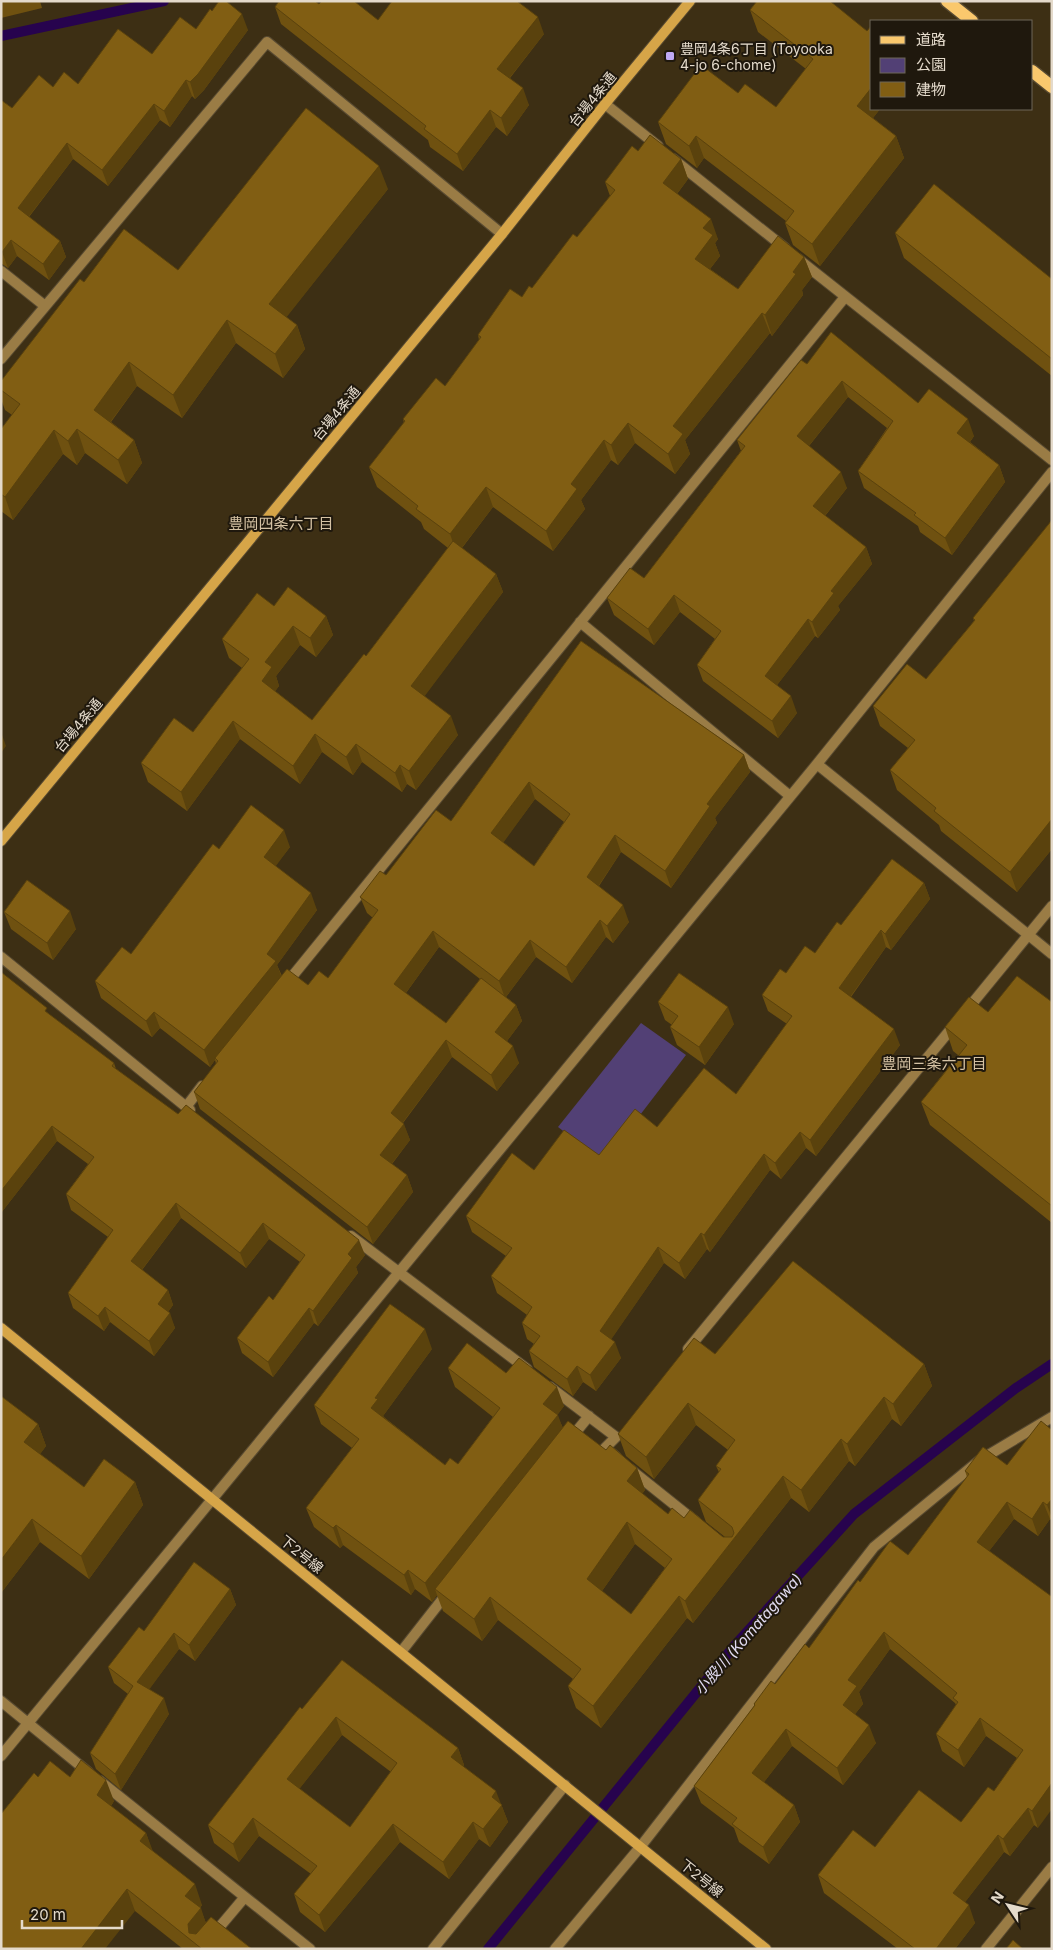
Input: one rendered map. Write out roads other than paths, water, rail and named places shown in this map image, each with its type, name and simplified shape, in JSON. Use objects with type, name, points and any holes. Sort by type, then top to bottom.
[{"type":"main road","points":[[947,1],[971,20]]},
{"type":"main road","points":[[1033,72],[1052,87]]},
{"type":"street","name":"台場4条通","points":[[1,840],[502,234],[690,1]]},
{"type":"street","points":[[1,360],[267,42],[502,234]]},
{"type":"street","points":[[605,104],[1052,460]]},
{"type":"street","points":[[1,271],[45,306]]},
{"type":"street","points":[[280,992],[845,296]]},
{"type":"street","points":[[1,1756],[817,764],[1052,472]]},
{"type":"street","points":[[580,622],[790,796]]},
{"type":"street","points":[[817,764],[1052,954]]},
{"type":"street","points":[[680,1359],[1052,906]]},
{"type":"street","points":[[1,957],[201,1119]]},
{"type":"street","points":[[186,1107],[211,1076]]},
{"type":"street","points":[[346,1232],[589,1416],[619,1433],[605,1448],[705,1529]]},
{"type":"street","name":"下2号線","points":[[1,1328],[766,1949]]},
{"type":"street","points":[[564,1446],[589,1416]]},
{"type":"street","points":[[555,1949],[641,1846],[874,1547],[980,1460],[1052,1417]]},
{"type":"street","points":[[401,1652],[455,1584]]},
{"type":"street","points":[[1,1701],[244,1898],[310,1949]]},
{"type":"street","points":[[433,1949],[565,1785]]},
{"type":"street","points":[[986,1949],[1052,1867]]},
{"type":"street","points":[[202,1949],[244,1898]]},
{"type":"waterway","points":[[1,36],[164,1]]},
{"type":"waterway","name":"小股川 (Komatagawa)","points":[[488,1949],[735,1645],[854,1514],[1016,1388],[1052,1364]]},
{"type":"place","name":"豊岡4条6丁目 (Toyooka 4-jo 6-chome)","points":[[670,56]]},
{"type":"district","name":"豊岡四条六丁目","points":[[281,523]]},
{"type":"district","name":"豊岡三条六丁目","points":[[934,1063]]}]
